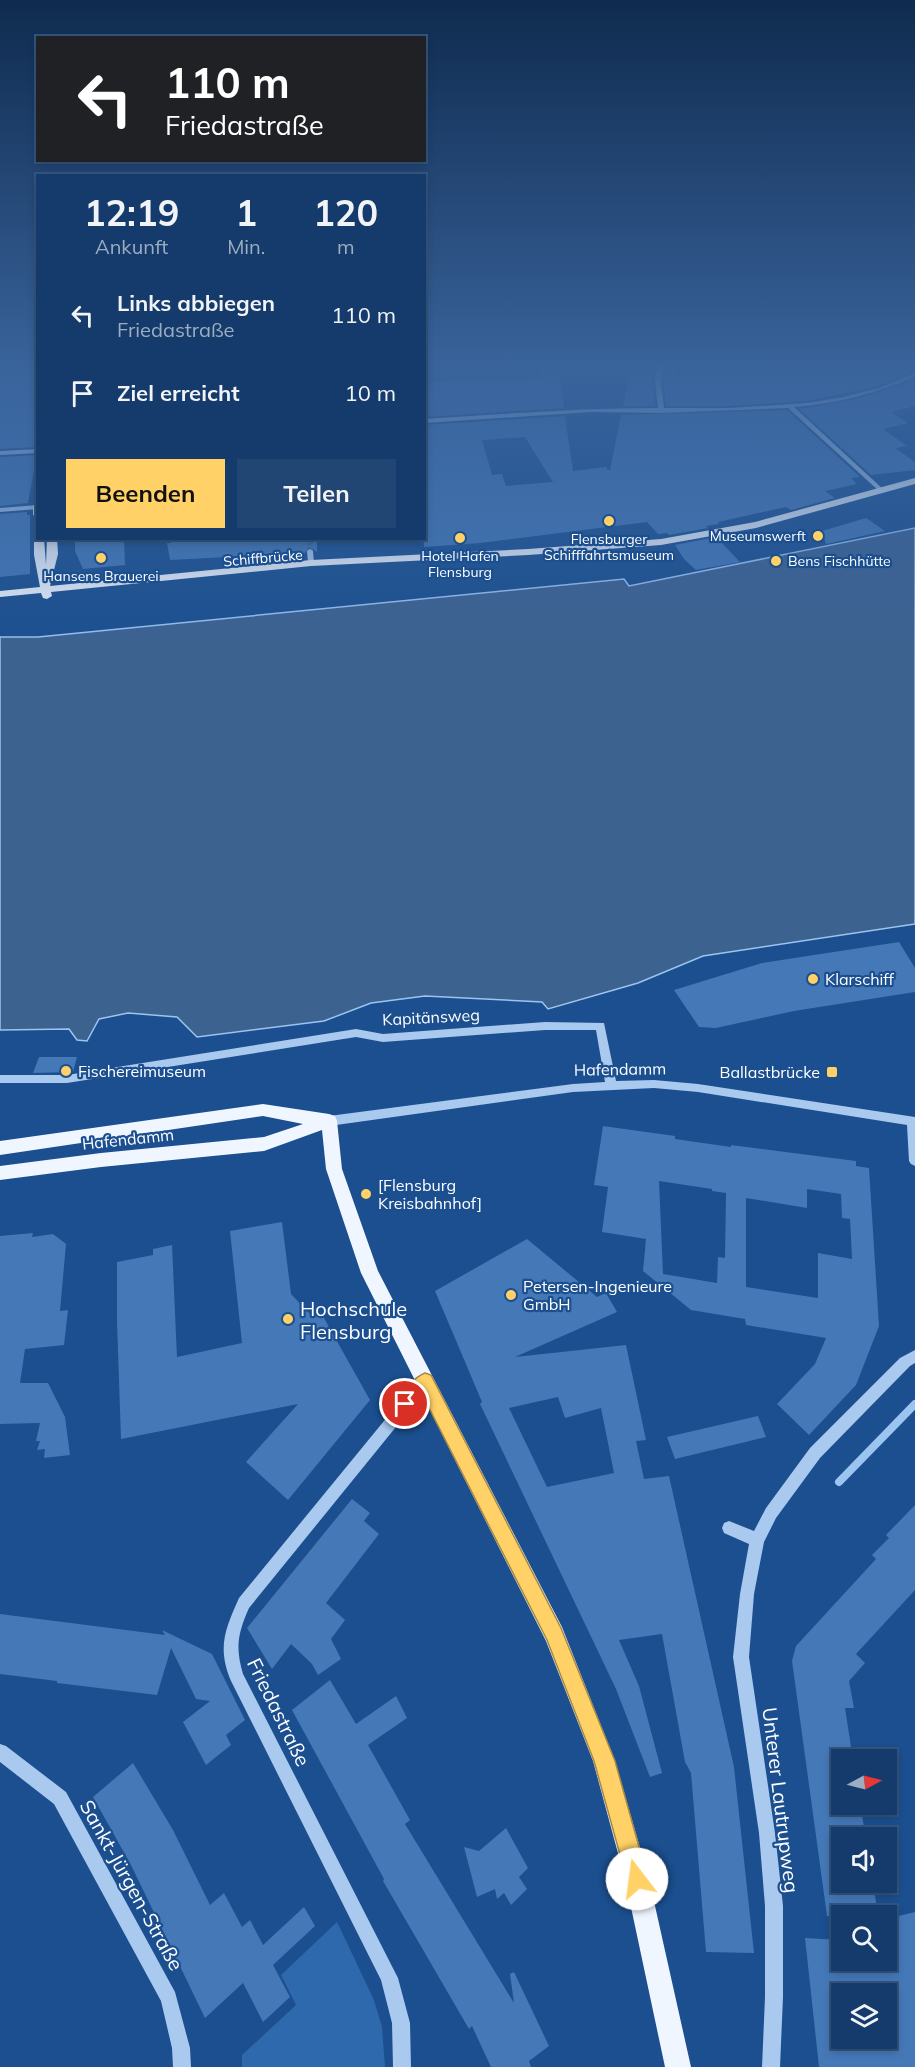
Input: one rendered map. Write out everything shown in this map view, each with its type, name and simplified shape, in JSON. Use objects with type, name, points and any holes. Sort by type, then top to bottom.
[{"type":"main road","name":"Schiffbrücke","points":[[0,594],[662,542],[756,525],[915,481]]},
{"type":"main road","points":[[39,540],[39,555],[47,592]]},
{"type":"main road","points":[[47,592],[53,554],[52,540]]},
{"type":"main road","name":"Schiffbrücke","points":[[0,602],[47,592],[311,562],[500,551],[528,552]]},
{"type":"main road","name":"Hafendamm","points":[[0,1148],[263,1110],[328,1121]]},
{"type":"main road","points":[[328,1121],[334,1169],[370,1273],[554,1635],[604,1761],[637,1879],[678,2067]]},
{"type":"main road","name":"Hafendamm","points":[[0,1173],[101,1160],[264,1144],[328,1121]]},
{"type":"street","points":[[849,460],[881,490]]},
{"type":"street","points":[[0,510],[36,507]]},
{"type":"street","points":[[310,551],[311,562]]},
{"type":"street","name":"Kapitänsweg","points":[[0,1079],[67,1084],[206,1062],[356,1034],[382,1038],[545,1026],[600,1026],[611,1085]]},
{"type":"street","name":"Hafendamm","points":[[328,1121],[611,1085],[654,1084],[698,1088],[913,1121]]},
{"type":"street","points":[[913,1121],[915,1161]]},
{"type":"street","name":"Unterer Lautrupweg","points":[[771,2067],[774,1906],[767,1833],[741,1657],[747,1594],[757,1540],[771,1514],[815,1452],[905,1362],[915,1356]]},
{"type":"street","name":"Friedastraße","points":[[402,2067],[401,2023],[389,1978],[236,1677],[230,1657],[229,1636],[244,1604],[425,1381]]},
{"type":"street","points":[[729,1528],[757,1540]]},
{"type":"street","name":"Sankt-Jürgen-Straße","points":[[0,1752],[60,1798],[169,1998],[181,2048],[182,2067]]},
{"type":"shaded area","points":[[915,528],[915,924],[703,956],[638,983],[548,1009],[542,1002],[425,996],[371,1003],[324,1021],[197,1037],[177,1017],[128,1013],[99,1019],[87,1041],[77,1040],[69,1029],[0,1030],[0,637],[38,637],[624,579],[629,586]]},
{"type":"shaded area","points":[[337,1922],[374,2000],[382,2027],[385,2067],[242,2067],[242,2055],[296,2005],[281,1975]]},
{"type":"building","points":[[0,460],[36,460],[28,503],[0,506]]},
{"type":"building","points":[[426,460],[488,460],[492,475],[502,474],[506,486],[553,482],[540,460],[571,460],[573,471],[607,467],[607,470],[610,470],[612,460],[842,460],[860,477],[851,478],[857,484],[825,491],[835,498],[791,510],[786,507],[718,522],[719,524],[706,526],[708,528],[669,535],[667,533],[658,534],[647,522],[480,543],[424,547],[424,540],[426,540]]},
{"type":"building","points":[[855,460],[915,462],[915,470],[871,475]]},
{"type":"building","points":[[27,512],[27,515],[30,515],[30,574],[0,577],[0,514]]},
{"type":"building","points":[[866,518],[885,531],[826,544],[822,531]]},
{"type":"building","points":[[716,537],[740,562],[696,570],[684,559],[675,545]]},
{"type":"building","name":"Hansens Brauerei","points":[[75,540],[124,540],[125,565],[83,569],[75,551]]},
{"type":"building","points":[[170,540],[307,540],[310,543],[317,540],[317,552],[309,547],[305,553],[170,560],[167,543],[170,543]]},
{"type":"building","name":"Klarschiff","points":[[899,942],[915,968],[915,992],[794,1011],[716,1028],[699,1027],[674,990],[762,963]]},
{"type":"building","points":[[39,1057],[77,1057],[73,1072],[33,1073]]},
{"type":"building","points":[[603,1126],[731,1147],[731,1145],[856,1161],[856,1166],[869,1168],[879,1326],[856,1385],[809,1435],[777,1404],[815,1364],[826,1338],[746,1325],[745,1319],[691,1310],[643,1271],[646,1239],[602,1232],[608,1187],[594,1185]],"holes":[[[659,1181],[726,1193],[725,1258],[718,1257],[717,1283],[663,1274]],[[807,1189],[841,1194],[842,1218],[850,1219],[852,1259],[818,1253],[818,1298],[746,1287],[746,1198],[807,1208]]]},
{"type":"building","points":[[282,1222],[291,1294],[312,1316],[320,1311],[370,1400],[288,1500],[246,1462],[298,1404],[121,1439],[117,1322],[117,1262],[153,1255],[153,1249],[172,1245],[177,1357],[242,1343],[230,1231]]},
{"type":"building","points":[[33,1233],[32,1237],[53,1234],[66,1244],[60,1311],[68,1310],[64,1345],[25,1349],[20,1383],[48,1383],[65,1417],[70,1455],[44,1458],[45,1449],[37,1450],[40,1441],[36,1441],[40,1423],[0,1424],[0,1236]]},
{"type":"building","points":[[527,1239],[597,1297],[606,1293],[617,1312],[515,1357],[626,1345],[646,1440],[636,1441],[644,1479],[669,1476],[734,1767],[754,1953],[706,1952],[691,1773],[685,1762],[662,1634],[619,1640],[639,1686],[662,1773],[650,1777],[616,1689],[480,1404],[482,1402],[435,1291]],"holes":[[[558,1397],[565,1418],[601,1408],[614,1473],[547,1487],[509,1408]]]},
{"type":"building","points":[[758,1416],[766,1437],[675,1459],[667,1437]]},
{"type":"building","points":[[352,1499],[370,1513],[364,1521],[379,1534],[326,1603],[345,1620],[331,1639],[341,1659],[318,1675],[312,1664],[291,1644],[272,1669],[247,1628]]},
{"type":"building","points":[[915,1505],[915,1590],[856,1654],[865,1663],[849,1681],[854,1708],[845,1708],[851,1749],[831,1749],[831,1815],[862,1815],[864,1827],[831,1827],[831,1893],[875,1893],[876,1905],[831,1905],[831,1916],[827,1916],[792,1661],[796,1646],[876,1559],[872,1555],[889,1538],[886,1535]]},
{"type":"building","points":[[0,1614],[165,1635],[162,1630],[212,1654],[245,1720],[226,1735],[231,1745],[206,1765],[183,1722],[210,1701],[196,1699],[171,1648],[157,1695],[0,1674]]},
{"type":"building","points":[[330,1680],[356,1724],[396,1696],[407,1718],[368,1745],[410,1820],[405,1824],[514,2003],[510,1974],[514,1972],[549,2046],[529,2061],[531,2067],[491,2067],[472,2026],[469,2029],[383,1881],[384,1879],[292,1710]]},
{"type":"building","points":[[133,1763],[173,1830],[210,1905],[224,1893],[242,1927],[250,1920],[263,1945],[304,1907],[315,1926],[273,1965],[290,1997],[263,2022],[243,1983],[205,2018],[131,1865],[93,1797]]},
{"type":"building","points":[[506,1828],[528,1868],[519,1877],[527,1889],[511,1905],[504,1893],[497,1899],[495,1889],[477,1897],[464,1847],[479,1851]]},
{"type":"building","points":[[915,1912],[915,2067],[819,2067],[805,1938],[831,1939],[831,1971],[897,1971],[897,1916]]},
{"type":"waterway","points":[[839,1482],[915,1404]]},
{"type":"tunnel","points":[[310,540],[310,551]]},
{"type":"place","name":"Flensburger Schifffahrtsmuseum","points":[[609,521]]},
{"type":"place","name":"Museumswerft","points":[[818,536]]},
{"type":"place","name":"Hotel Hafen Flensburg","points":[[460,538]]},
{"type":"place","name":"Hansens Brauerei","points":[[101,558]]},
{"type":"place","name":"Bens Fischhütte","points":[[776,561]]},
{"type":"place","name":"Klarschiff","points":[[813,979]]},
{"type":"place","name":"Fischereimuseum","points":[[66,1071]]},
{"type":"place","name":"Ballastbrücke","points":[[832,1072]]},
{"type":"place","name":"[Flensburg Kreisbahnhof]","points":[[366,1194]]},
{"type":"place","name":"Petersen-Ingenieure GmbH","points":[[511,1295]]},
{"type":"place","name":"Hochschule Flensburg","points":[[288,1319]]},
{"type":"route","points":[[405,1404],[425,1381],[554,1635],[604,1761],[637,1879]]}]
